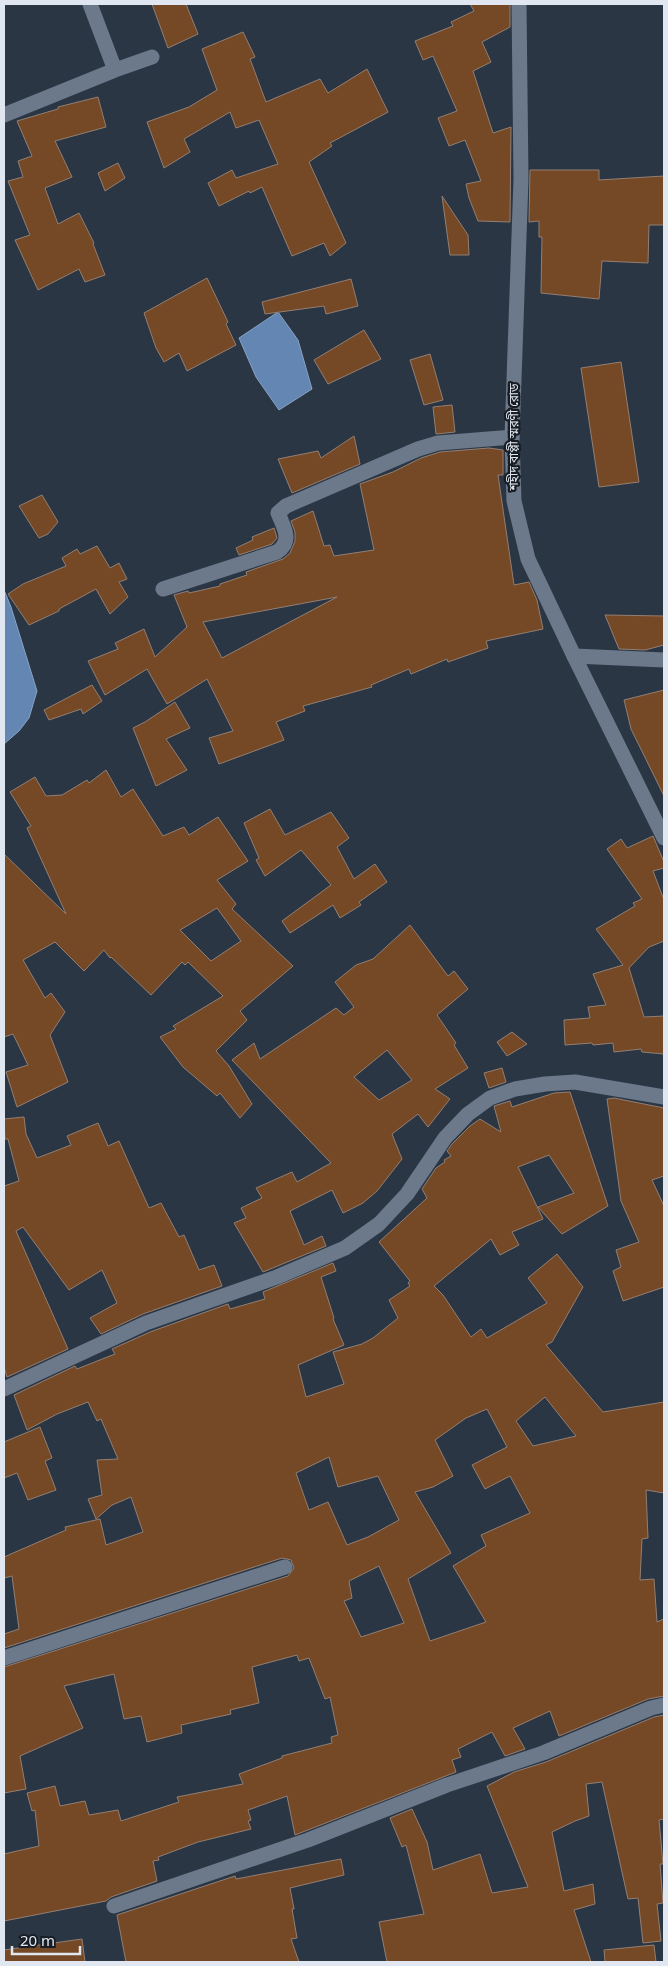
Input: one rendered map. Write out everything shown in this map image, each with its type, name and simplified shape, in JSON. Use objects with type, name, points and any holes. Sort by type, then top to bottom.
[{"type":"street","points":[[90,4],[115,70]]},
{"type":"street","name":"শহীদ বাপ্পী স্মরণী রোড","points":[[519,4],[521,179],[512,437],[514,500],[528,559],[664,838]]},
{"type":"street","points":[[4,115],[115,70],[152,58]]},
{"type":"street","points":[[163,589],[284,548],[286,539],[278,513],[286,506],[418,449],[438,443],[512,437]]},
{"type":"street","points":[[574,656],[664,660]]},
{"type":"street","points":[[4,1389],[146,1322],[277,1277],[345,1248],[379,1224],[408,1194],[444,1138],[468,1114],[490,1098],[515,1089],[545,1084],[576,1082],[664,1097]]},
{"type":"street","points":[[4,1658],[285,1567]]},
{"type":"street","points":[[114,1906],[308,1840],[447,1785],[543,1753],[651,1708],[664,1705]]},
{"type":"water","points":[[278,312],[298,340],[312,389],[279,410],[256,377],[239,338]]},
{"type":"water","points":[[4,590],[37,691],[29,718],[19,731],[4,744]]},
{"type":"building","points":[[152,4],[186,4],[198,34],[168,48]]},
{"type":"building","points":[[470,4],[510,4],[510,27],[482,42],[491,62],[473,71],[493,133],[511,127],[510,222],[478,221],[466,184],[481,181],[465,140],[449,146],[438,118],[457,111],[433,56],[423,60],[415,41],[453,26],[451,22],[474,11]]},
{"type":"building","points":[[243,32],[255,57],[250,59],[266,102],[320,79],[328,93],[367,69],[388,112],[330,143],[332,146],[309,162],[346,243],[330,256],[324,243],[292,256],[262,187],[250,193],[249,191],[219,206],[208,183],[232,170],[236,178],[278,164],[259,120],[236,128],[230,112],[184,139],[190,152],[164,168],[147,122],[189,107],[217,90],[202,49]]},
{"type":"building","points":[[98,97],[106,127],[55,141],[72,177],[45,188],[58,224],[79,213],[94,243],[105,275],[85,282],[79,269],[38,290],[15,240],[30,235],[8,181],[23,177],[18,161],[32,156],[17,121],[58,109],[58,107]]},
{"type":"building","points":[[118,163],[125,178],[105,191],[98,173]]},
{"type":"building","points":[[530,170],[599,170],[599,180],[664,176],[664,225],[649,225],[648,263],[602,261],[599,299],[541,293],[542,237],[539,237],[539,221],[529,222]]},
{"type":"building","points":[[442,196],[468,235],[469,255],[450,255]]},
{"type":"building","points":[[207,278],[228,322],[226,324],[236,345],[187,371],[179,353],[164,362],[156,348],[144,313]]},
{"type":"building","points":[[351,279],[358,306],[326,314],[324,306],[265,314],[262,302]]},
{"type":"building","points":[[364,330],[381,359],[328,384],[314,360]]},
{"type":"building","points":[[430,354],[443,400],[424,405],[410,360]]},
{"type":"building","points":[[621,362],[639,482],[599,487],[581,368]]},
{"type":"building","points":[[452,405],[455,432],[436,434],[433,407]]},
{"type":"building","points":[[354,436],[360,464],[292,493],[278,459],[318,451],[321,458]]},
{"type":"building","points":[[489,448],[503,450],[503,475],[498,475],[514,585],[529,582],[537,600],[543,629],[486,641],[488,648],[448,662],[447,659],[411,674],[409,669],[371,685],[372,687],[303,706],[305,711],[276,722],[284,740],[219,764],[209,738],[233,731],[207,679],[167,704],[147,669],[105,695],[88,661],[118,649],[115,643],[144,629],[155,657],[187,627],[174,595],[220,586],[220,584],[247,575],[246,572],[283,559],[290,553],[295,541],[295,532],[291,521],[313,511],[324,546],[330,545],[334,556],[374,550],[360,484],[440,452]],"holes":[[[337,597],[222,658],[203,622]]]},
{"type":"building","points":[[42,495],[58,522],[48,534],[39,538],[19,506]]},
{"type":"building","points":[[274,528],[277,538],[272,544],[239,555],[236,548],[253,540],[252,537]]},
{"type":"building","points":[[97,546],[110,568],[119,563],[127,579],[119,582],[128,597],[110,614],[96,589],[59,609],[59,611],[29,625],[8,594],[23,584],[66,566],[62,558],[77,549],[80,554]]},
{"type":"building","points":[[605,615],[664,616],[664,645],[645,650],[619,649]]},
{"type":"building","points":[[92,685],[102,701],[83,714],[81,709],[49,720],[44,710]]},
{"type":"building","points":[[664,690],[664,796],[631,729],[624,700]]},
{"type":"building","points":[[175,702],[190,728],[166,739],[187,770],[156,786],[133,728]]},
{"type":"building","points":[[106,770],[121,797],[133,789],[163,836],[184,827],[189,835],[218,817],[248,861],[217,880],[236,904],[232,909],[293,966],[240,1011],[247,1020],[216,1051],[229,1066],[252,1104],[240,1118],[220,1093],[217,1096],[183,1067],[160,1037],[176,1029],[173,1026],[223,996],[188,962],[185,965],[182,962],[151,995],[110,958],[104,950],[84,971],[55,942],[23,960],[45,998],[51,993],[65,1012],[50,1035],[68,1082],[17,1107],[6,1072],[28,1065],[13,1034],[4,1037],[4,854],[66,914],[27,828],[31,826],[10,792],[35,777],[46,796],[62,795],[87,780],[89,783]],"holes":[[[217,908],[241,941],[211,961],[180,930]]]},
{"type":"building","points":[[270,809],[285,835],[331,812],[349,838],[337,847],[354,879],[375,864],[387,882],[359,902],[361,905],[340,918],[333,905],[290,933],[282,921],[331,885],[301,850],[265,876],[256,860],[259,858],[244,823]]},
{"type":"building","points":[[653,836],[664,862],[664,868],[653,871],[664,900],[664,941],[649,947],[629,968],[644,1017],[664,1016],[664,1054],[642,1052],[641,1049],[614,1052],[613,1043],[565,1045],[564,1020],[590,1018],[588,1007],[606,1005],[593,974],[623,965],[596,929],[635,906],[633,903],[642,899],[607,849],[621,839],[627,848]]},
{"type":"building","points":[[410,925],[448,976],[454,971],[468,989],[437,1015],[456,1043],[454,1045],[468,1068],[435,1089],[450,1099],[428,1127],[418,1114],[392,1134],[402,1159],[377,1191],[363,1203],[343,1213],[332,1190],[290,1211],[304,1245],[322,1236],[326,1246],[263,1272],[234,1223],[246,1218],[241,1208],[262,1198],[256,1188],[292,1172],[297,1182],[331,1163],[232,1060],[254,1043],[260,1059],[336,1008],[344,1015],[354,1007],[335,982],[356,965],[373,959]],"holes":[[[387,1050],[412,1080],[379,1100],[354,1077]]]},
{"type":"building","points":[[512,1032],[527,1044],[507,1056],[497,1042]]},
{"type":"building","points":[[502,1068],[506,1082],[489,1088],[484,1073]]},
{"type":"building","points":[[570,1092],[608,1206],[562,1234],[538,1207],[574,1193],[549,1155],[518,1167],[543,1219],[512,1232],[519,1245],[500,1255],[491,1239],[434,1286],[443,1295],[471,1337],[481,1329],[487,1338],[547,1303],[528,1278],[557,1254],[583,1287],[552,1342],[546,1345],[603,1412],[664,1402],[664,1493],[646,1490],[648,1538],[642,1539],[640,1580],[654,1579],[657,1622],[664,1619],[664,1696],[648,1699],[559,1736],[550,1711],[513,1728],[525,1749],[505,1756],[492,1732],[458,1749],[461,1757],[452,1760],[456,1772],[295,1835],[287,1796],[248,1810],[251,1820],[248,1821],[251,1829],[198,1842],[158,1857],[159,1860],[153,1861],[157,1881],[111,1897],[106,1901],[4,1921],[4,1854],[39,1846],[35,1810],[32,1811],[27,1793],[55,1786],[60,1806],[85,1801],[89,1815],[118,1810],[121,1821],[179,1802],[177,1797],[243,1784],[239,1774],[282,1758],[282,1756],[332,1743],[331,1737],[338,1735],[330,1697],[325,1699],[309,1658],[299,1661],[297,1655],[252,1667],[259,1703],[230,1710],[231,1714],[181,1725],[182,1733],[147,1742],[141,1716],[124,1719],[114,1674],[64,1686],[83,1728],[20,1756],[26,1789],[4,1793],[4,1667],[288,1576],[294,1568],[291,1560],[282,1558],[4,1648],[4,1634],[19,1629],[12,1576],[4,1578],[4,1557],[66,1530],[65,1527],[100,1519],[106,1545],[143,1532],[131,1497],[112,1505],[96,1519],[88,1499],[102,1495],[97,1460],[118,1459],[101,1419],[97,1421],[88,1402],[57,1414],[27,1430],[14,1395],[75,1366],[77,1369],[115,1354],[112,1349],[150,1332],[228,1304],[230,1309],[265,1299],[263,1292],[333,1263],[336,1271],[321,1277],[333,1319],[344,1345],[298,1365],[306,1397],[344,1384],[333,1352],[362,1344],[373,1338],[398,1318],[389,1300],[410,1286],[408,1283],[410,1281],[379,1242],[427,1198],[422,1189],[436,1168],[451,1156],[447,1151],[452,1144],[470,1126],[480,1119],[501,1132],[494,1106],[510,1101],[512,1107],[554,1093]],"holes":[[[545,1397],[576,1436],[533,1446],[516,1421]],[[487,1409],[507,1447],[472,1465],[485,1489],[510,1476],[530,1513],[481,1535],[486,1546],[453,1566],[486,1622],[430,1641],[408,1579],[451,1553],[415,1492],[433,1487],[453,1476],[435,1440],[466,1418]],[[329,1457],[338,1487],[378,1476],[399,1520],[368,1537],[347,1545],[328,1502],[309,1510],[296,1473]],[[379,1566],[404,1623],[361,1637],[344,1601],[352,1598],[349,1581]]]},
{"type":"building","points":[[614,1098],[664,1108],[664,1176],[652,1180],[664,1206],[664,1287],[623,1301],[613,1271],[621,1267],[616,1250],[639,1242],[621,1201],[607,1099]]},
{"type":"building","points":[[24,1117],[26,1134],[37,1158],[71,1145],[67,1136],[98,1123],[108,1146],[119,1141],[149,1208],[161,1203],[179,1237],[184,1235],[199,1270],[214,1265],[222,1286],[143,1314],[101,1334],[90,1318],[117,1303],[102,1270],[69,1290],[23,1227],[16,1231],[68,1349],[7,1377],[4,1367],[4,1186],[19,1181],[8,1139],[5,1139],[4,1119]]},
{"type":"building","points":[[40,1427],[52,1458],[45,1461],[56,1490],[28,1500],[17,1473],[4,1478],[4,1442]]},
{"type":"building","points":[[664,1715],[664,1819],[659,1820],[663,1864],[660,1864],[663,1903],[657,1904],[661,1941],[643,1943],[638,1898],[628,1899],[602,1782],[586,1784],[589,1816],[552,1832],[564,1891],[593,1884],[595,1904],[574,1910],[591,1962],[387,1962],[379,1922],[424,1914],[406,1845],[402,1847],[390,1818],[412,1809],[427,1842],[433,1870],[480,1854],[492,1893],[528,1887],[487,1786],[514,1772],[546,1762],[654,1717]]},
{"type":"building","points":[[341,1859],[344,1875],[290,1888],[297,1938],[291,1939],[299,1962],[126,1962],[117,1915],[235,1876],[236,1879]]},
{"type":"building","points":[[82,1939],[85,1962],[4,1962],[4,1950]]},
{"type":"building","points":[[654,1945],[656,1962],[605,1962],[604,1950]]}]
